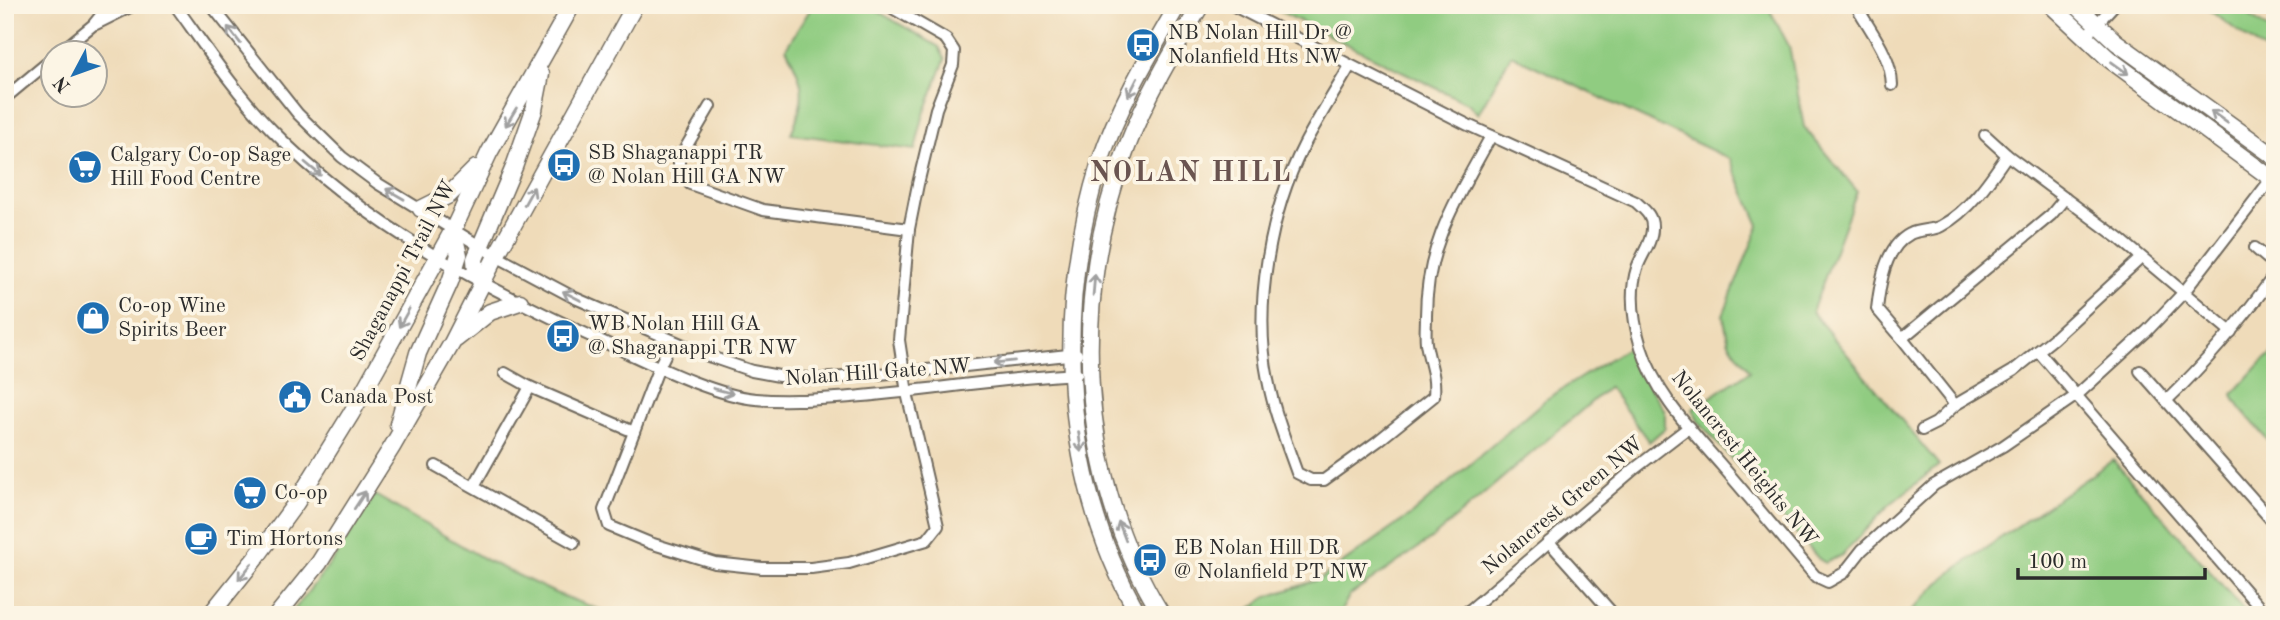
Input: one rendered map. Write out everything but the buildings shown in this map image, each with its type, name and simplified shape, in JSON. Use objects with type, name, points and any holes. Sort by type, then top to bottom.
[{"type":"main road","name":"Shaganappi Trail NW","points":[[210,615],[296,503],[351,414],[453,230],[489,153],[572,5]]},
{"type":"main road","points":[[277,615],[319,563],[392,447],[452,343],[481,283],[635,5]]},
{"type":"main road","points":[[1139,615],[1110,556],[1090,495],[1083,461],[1072,374],[1073,292],[1079,244],[1101,160],[1118,117],[1178,5]]},
{"type":"main road","points":[[1156,613],[1111,499],[1096,432],[1091,353],[1096,258],[1116,177],[1142,111],[1170,56],[1201,5]]},
{"type":"main road","points":[[2051,5],[2109,60],[2274,178]]},
{"type":"main road","points":[[2076,5],[2116,42],[2275,157]]},
{"type":"main road","points":[[481,283],[476,272],[475,259],[514,167],[534,110],[545,57]]},
{"type":"main road","points":[[421,209],[449,195],[489,153]]},
{"type":"main road","points":[[392,447],[418,353],[459,255],[453,230]]},
{"type":"main road","points":[[452,343],[491,312],[520,302]]},
{"type":"street","points":[[77,38],[93,25],[109,5]]},
{"type":"street","points":[[93,25],[134,5]]},
{"type":"street","name":"Nolan Hill Gate NW","points":[[175,5],[207,52],[248,103],[300,157],[367,212],[481,283],[659,367],[707,386],[753,399],[795,401],[907,393],[1091,373]]},
{"type":"street","name":"Nolan Hill Gate NW","points":[[211,5],[290,105],[322,139],[377,183],[496,256],[575,299],[671,341],[741,367],[779,376],[820,379],[1091,353]]},
{"type":"street","points":[[671,341],[604,510],[609,526],[715,563],[762,568],[811,568],[849,563],[927,540],[938,526],[907,393],[899,340],[909,229],[925,147],[953,65],[954,51],[946,39],[887,5]]},
{"type":"street","name":"Nolancrest Heights NW","points":[[1232,5],[1491,136],[1636,202],[1649,215],[1653,230],[1637,270],[1633,292],[1635,318],[1650,372],[1660,390],[1689,427],[1815,576],[1828,582],[1844,573],[1862,550],[1934,485],[2003,446],[2077,396],[2147,331],[2184,292],[2274,178]]},
{"type":"street","points":[[1871,5],[1858,9],[1886,55],[1892,85]]},
{"type":"street","points":[[2084,38],[2113,5]]},
{"type":"street","points":[[1350,66],[1304,145],[1287,184],[1265,275],[1263,319],[1267,379],[1297,472],[1311,480],[1324,480],[1434,396],[1435,378],[1426,342],[1426,312],[1434,253],[1447,216],[1491,136]]},
{"type":"street","points":[[5,98],[38,71]]},
{"type":"street","points":[[710,106],[679,159],[679,172],[690,184],[763,209],[909,229]]},
{"type":"street","points":[[1984,135],[2231,332]]},
{"type":"street","points":[[1955,405],[1877,309],[1879,287],[1894,245],[1912,233],[1940,227],[1957,215],[1988,182],[2007,155]]},
{"type":"street","points":[[1900,336],[1906,335],[2051,215],[2065,198]]},
{"type":"street","points":[[2255,248],[2275,265]]},
{"type":"street","points":[[1922,430],[1936,423],[1955,405],[2014,371],[2141,258]]},
{"type":"street","points":[[2166,401],[2195,374],[2275,274]]},
{"type":"street","points":[[2038,351],[2266,615]]},
{"type":"street","points":[[2140,371],[2275,524]]},
{"type":"street","points":[[505,373],[530,387],[634,432]]},
{"type":"street","points":[[474,486],[530,387]]},
{"type":"street","name":"Nolancrest Green NW","points":[[1461,615],[1633,470],[1689,427]]},
{"type":"street","points":[[436,466],[574,543]]},
{"type":"street","points":[[1549,542],[1614,615]]},
{"type":"green space","points":[[813,5],[867,5],[939,47],[945,59],[923,117],[915,150],[791,134],[800,109],[802,90],[786,48]]},
{"type":"green space","points":[[1267,5],[1767,5],[1789,46],[1804,127],[1857,191],[1812,312],[1939,465],[1888,506],[1842,555],[1825,563],[1698,421],[1693,409],[1750,371],[1729,343],[1723,315],[1759,225],[1730,159],[1511,55],[1478,114],[1469,104]]},
{"type":"green space","points":[[2202,5],[2244,5],[2241,9],[2275,34],[2275,58]]},
{"type":"green space","points":[[1632,345],[1646,382],[1665,411],[1665,428],[1649,442],[1609,387],[1431,539],[1349,596],[1339,615],[1241,615],[1267,597],[1320,579],[1412,514],[1545,400]]},
{"type":"green space","points":[[2275,353],[2275,441],[2271,445],[2239,406],[2233,394],[2262,362]]},
{"type":"green space","points":[[2113,460],[2248,615],[1907,615],[1957,568]]},
{"type":"green space","points":[[375,495],[488,561],[555,593],[614,615],[290,615],[336,556]]},
{"type":"place","name":"NB Nolan Hill Dr @ Nolanfield Hts NW","points":[[1143,45]]},
{"type":"place","name":"SB Shaganappi TR @ Nolan Hill GA NW","points":[[564,165]]},
{"type":"place","name":"Calgary Co-op Sage Hill Food Centre","points":[[85,167]]},
{"type":"place","name":"Co-op Wine Spirits Beer","points":[[93,318]]},
{"type":"place","name":"WB Nolan Hill GA @ Shaganappi TR NW","points":[[563,336]]},
{"type":"place","name":"Canada Post","points":[[295,397]]},
{"type":"place","name":"Co-op","points":[[250,493]]},
{"type":"place","name":"Tim Hortons","points":[[201,539]]},
{"type":"place","name":"EB Nolan Hill DR @ Nolanfield PT NW","points":[[1150,560]]},
{"type":"district","name":"NOLAN HILL","points":[[1191,174]]}]
